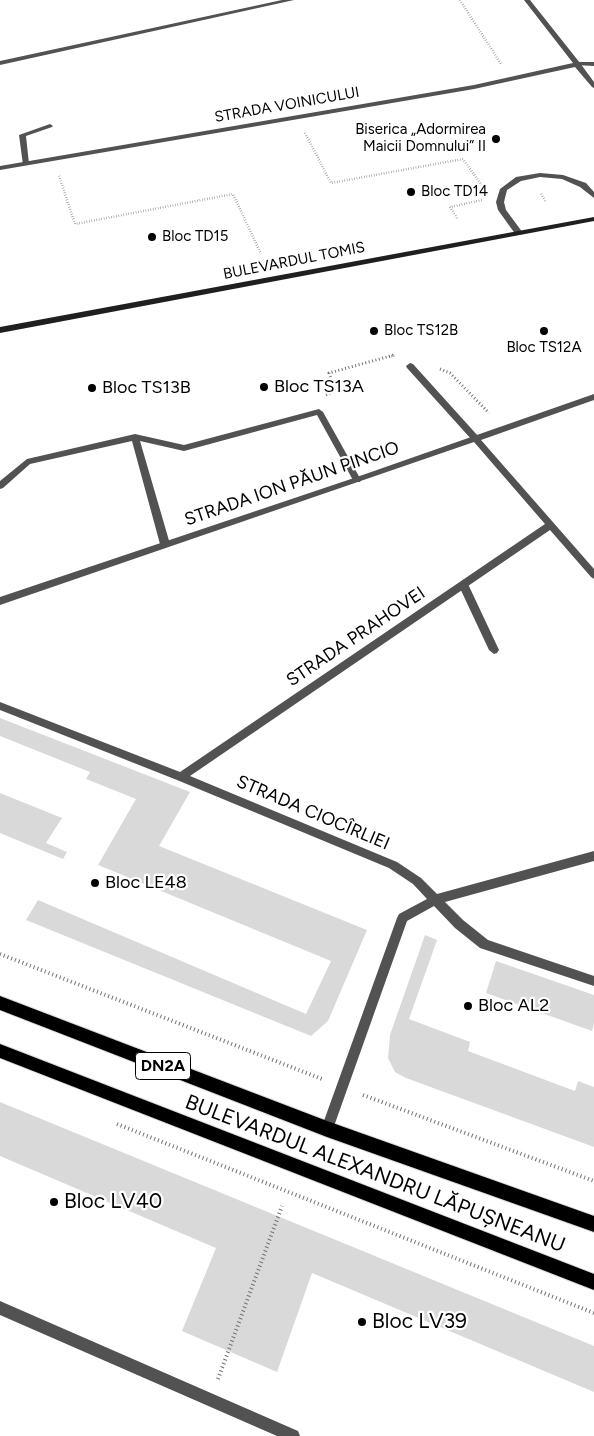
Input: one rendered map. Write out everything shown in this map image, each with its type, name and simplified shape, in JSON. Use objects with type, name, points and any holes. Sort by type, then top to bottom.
[{"type":"main road","name":"BULEVARDUL TOMIS","points":[[0,330],[594,219]]},
{"type":"main road","name":"BULEVARDUL ALEXANDRU LĂPUȘNEANU","points":[[0,1003],[327,1129],[594,1224]]},
{"type":"main road","name":"BULEVARDUL ALEXANDRU LĂPUȘNEANU","points":[[0,1051],[594,1282]]},
{"type":"street","points":[[0,63],[291,0]]},
{"type":"street","points":[[526,0],[594,86]]},
{"type":"street","name":"STRADA VOINICULUI","points":[[0,168],[510,79],[578,64],[594,64]]},
{"type":"street","points":[[25,164],[22,135],[50,126]]},
{"type":"street","points":[[519,233],[502,210],[500,202],[504,189],[519,180],[540,175],[563,177],[583,185],[594,196]]},
{"type":"street","points":[[410,366],[594,575]]},
{"type":"street","name":"STRADA ION PĂUN PINCIO","points":[[0,601],[357,480],[594,396]]},
{"type":"street","points":[[0,486],[27,462],[135,437],[184,448],[319,412],[357,480]]},
{"type":"street","points":[[135,437],[165,544]]},
{"type":"street","name":"STRADA PRAHOVEI","points":[[180,777],[550,525]]},
{"type":"street","points":[[463,584],[494,650]]},
{"type":"street","name":"STRADA CIOCÎRLIEI","points":[[0,706],[180,777],[393,865],[417,881],[459,924],[484,944],[594,981]]},
{"type":"street","points":[[327,1129],[403,918],[436,899],[594,856]]},
{"type":"street","points":[[0,1308],[293,1436]]},
{"type":"path","points":[[460,0],[510,79]]},
{"type":"path","points":[[297,117],[332,183],[463,159],[486,190]]},
{"type":"path","points":[[53,159],[75,224],[233,194],[261,254]]},
{"type":"path","points":[[457,218],[450,207],[483,200]]},
{"type":"path","points":[[0,954],[314,1076]]},
{"type":"path","points":[[367,1096],[594,1181]]},
{"type":"path","points":[[111,1121],[594,1313]]},
{"type":"path","points":[[210,1400],[282,1206]]},
{"type":"shaded area","points":[[0,718],[190,792],[159,846],[367,930],[328,1021],[311,1036],[26,920],[38,900],[306,1014],[331,961],[98,865],[136,799],[86,779],[90,772],[0,736]]},
{"type":"shaded area","points":[[0,793],[62,818],[46,843],[67,852],[63,859],[0,833]]},
{"type":"shaded area","points":[[425,935],[437,940],[409,1019],[470,1042],[468,1051],[575,1091],[578,1081],[594,1087],[594,1147],[406,1078],[395,1072],[388,1058],[390,1035]]},
{"type":"shaded area","points":[[496,961],[594,995],[594,1023],[592,1031],[486,993]]},
{"type":"shaded area","points":[[0,1102],[594,1346],[594,1392],[312,1273],[277,1372],[182,1331],[216,1248],[0,1156]]},
{"type":"place","name":"Biserica „Adormirea Maicii Domnului” II","points":[[496,139]]},
{"type":"place","name":"Bloc TD14","points":[[411,192]]},
{"type":"place","name":"Bloc TD15","points":[[152,237]]},
{"type":"place","name":"Bloc TS12B","points":[[374,331]]},
{"type":"place","name":"Bloc TS12A","points":[[544,331]]},
{"type":"place","name":"Bloc TS13A","points":[[264,387]]},
{"type":"place","name":"Bloc TS13B","points":[[92,388]]},
{"type":"place","name":"Bloc LE48","points":[[95,883]]},
{"type":"place","name":"Bloc AL2","points":[[468,1006]]},
{"type":"place","name":"Bloc LV40","points":[[54,1202]]},
{"type":"place","name":"Bloc LV39","points":[[362,1322]]}]
